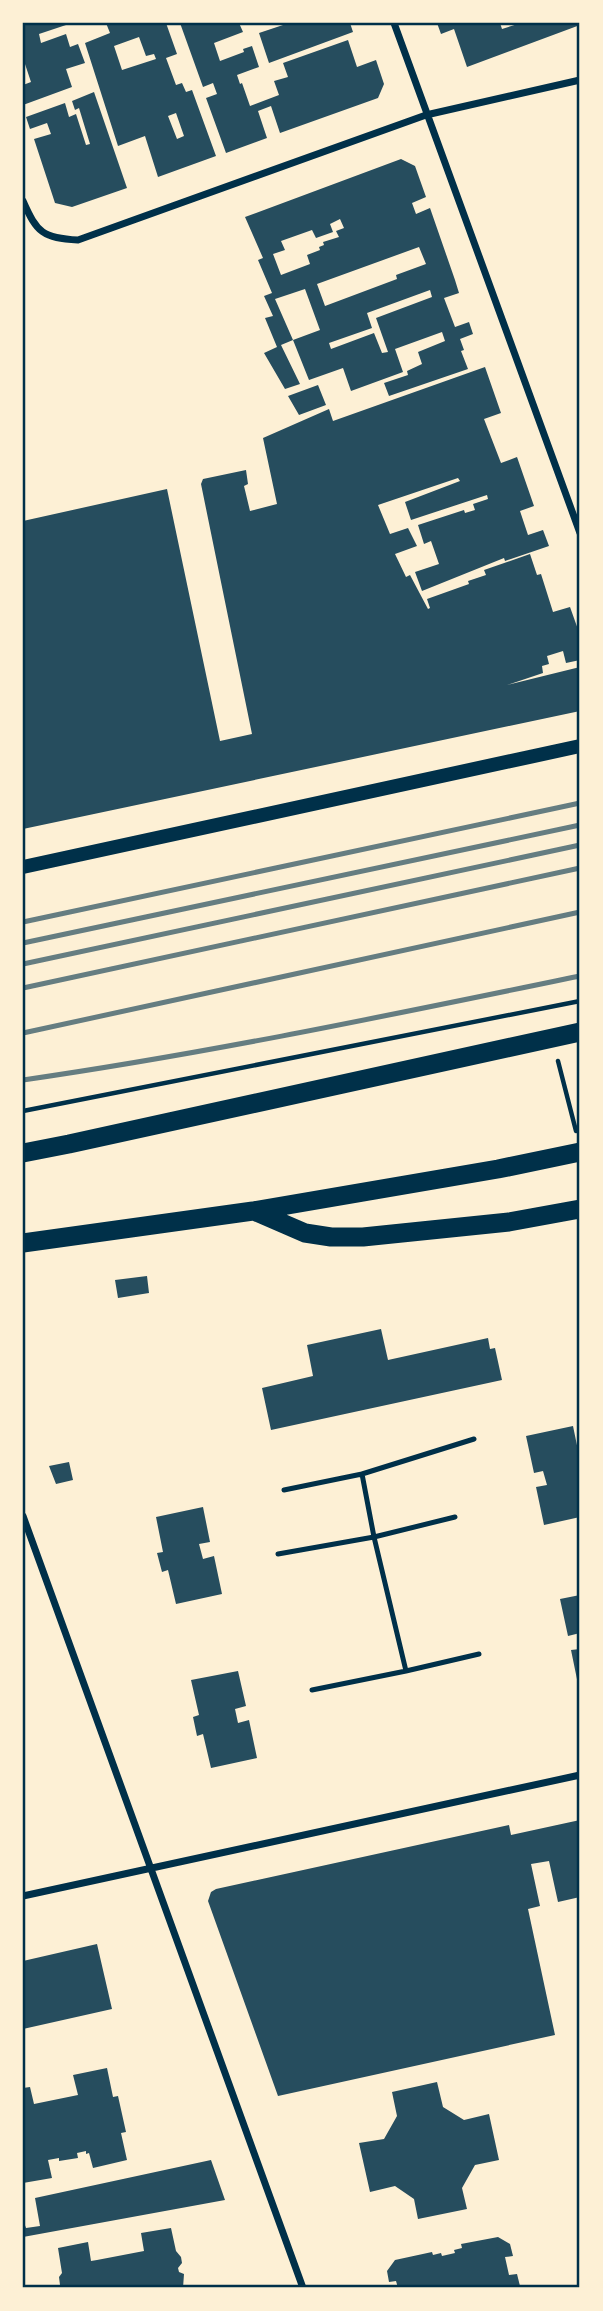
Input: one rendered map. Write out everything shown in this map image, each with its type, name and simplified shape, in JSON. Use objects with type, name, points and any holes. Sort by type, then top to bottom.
[{"type":"highway","points":[[23,1153],[580,1032]]},
{"type":"highway","points":[[23,1243],[253,1211],[498,1169],[579,1144]]},
{"type":"highway","points":[[253,1211],[304,1233],[331,1237],[363,1237],[509,1223],[580,1209]]},
{"type":"main road","points":[[23,867],[580,746]]},
{"type":"street","points":[[394,23],[580,533]]},
{"type":"street","points":[[23,201],[35,226],[53,239],[78,240],[426,115],[580,80]]},
{"type":"street","points":[[23,1516],[303,2288]]},
{"type":"street","points":[[23,1896],[580,1775]]},
{"type":"lane","points":[[284,1490],[362,1474],[474,1439]]},
{"type":"lane","points":[[362,1474],[406,1671]]},
{"type":"lane","points":[[278,1553],[374,1537],[455,1517]]},
{"type":"lane","points":[[313,1690],[480,1654]]},
{"type":"path","points":[[23,1111],[580,1001]]},
{"type":"path","points":[[545,1009],[579,1144]]},
{"type":"building","points":[[23,23],[72,23],[39,34],[41,43],[66,34],[70,47],[78,44],[85,63],[66,69],[72,87],[23,105],[23,85],[31,82],[23,58]]},
{"type":"building","points":[[106,23],[166,23],[177,54],[166,58],[176,85],[182,83],[186,92],[192,90],[216,156],[158,177],[145,136],[118,146],[85,43],[110,33]],"holes":[[[139,37],[146,56],[154,54],[156,59],[122,70],[114,46]],[[176,113],[184,136],[177,139],[168,116]]]},
{"type":"building","points":[[180,23],[239,23],[243,32],[214,43],[220,61],[252,46],[259,67],[237,75],[250,106],[279,95],[274,81],[288,77],[283,63],[348,40],[357,67],[376,60],[384,84],[378,98],[280,133],[271,106],[258,111],[267,138],[226,153],[206,98],[217,94],[213,83],[203,87]]},
{"type":"building","points":[[289,23],[350,23],[353,32],[269,63],[259,33]]},
{"type":"building","points":[[437,23],[500,23],[502,29],[521,23],[580,25],[467,67],[454,29],[441,34]]},
{"type":"building","points":[[94,92],[127,188],[72,207],[55,203],[34,139],[51,134],[47,123],[30,129],[26,117],[65,103],[69,117],[76,114],[86,145],[90,144],[79,108],[75,110],[72,101]]},
{"type":"building","points":[[401,159],[415,166],[426,197],[412,203],[416,214],[430,208],[459,293],[444,298],[455,327],[469,322],[473,334],[460,339],[464,350],[461,351],[468,369],[389,396],[384,383],[408,375],[407,371],[422,364],[418,352],[445,341],[442,332],[395,349],[403,372],[351,391],[343,368],[309,380],[293,340],[281,345],[300,384],[285,389],[264,353],[277,347],[265,318],[273,316],[264,296],[272,293],[258,260],[263,258],[245,217]],"holes":[[[340,219],[344,228],[336,231],[339,237],[323,242],[320,250],[307,255],[310,264],[281,275],[273,254],[285,250],[281,241],[312,230],[316,238],[333,232],[330,224]],[[419,247],[426,264],[396,275],[397,279],[325,306],[317,284]],[[305,289],[320,330],[293,340],[275,299]],[[430,290],[432,297],[376,318],[388,352],[382,353],[374,333],[331,349],[329,343],[372,328],[367,313]]]},
{"type":"building","points":[[485,367],[501,413],[484,419],[501,463],[517,457],[534,506],[520,511],[528,535],[543,530],[549,546],[505,561],[504,558],[422,591],[415,572],[439,564],[431,541],[424,544],[418,525],[464,510],[465,513],[475,510],[473,504],[488,499],[487,495],[411,520],[405,502],[460,481],[458,478],[378,505],[390,534],[408,528],[417,546],[395,554],[406,577],[410,575],[428,609],[427,599],[469,584],[468,581],[486,575],[484,570],[530,554],[537,575],[541,574],[553,612],[570,607],[580,635],[580,660],[566,663],[563,651],[547,656],[549,664],[542,666],[543,673],[507,685],[580,667],[580,711],[23,829],[23,521],[167,489],[220,741],[252,734],[201,484],[203,479],[246,470],[248,484],[244,486],[250,511],[277,504],[263,438],[329,409],[333,421]]},
{"type":"building","points":[[318,385],[326,405],[299,415],[288,396]]},
{"type":"building","points":[[147,1276],[149,1293],[118,1298],[115,1280]]},
{"type":"building","points":[[381,1329],[388,1360],[488,1338],[490,1349],[495,1348],[502,1380],[271,1430],[262,1388],[313,1376],[307,1345]]},
{"type":"building","points":[[573,1426],[580,1460],[580,1517],[544,1525],[536,1487],[547,1485],[543,1471],[534,1473],[526,1436]]},
{"type":"building","points":[[69,1462],[73,1480],[56,1484],[49,1466]]},
{"type":"building","points":[[203,1507],[210,1542],[199,1544],[203,1559],[214,1556],[222,1594],[176,1604],[168,1570],[162,1572],[157,1553],[163,1552],[156,1517]]},
{"type":"building","points":[[580,1595],[580,1633],[568,1636],[560,1599]]},
{"type":"building","points":[[580,1649],[580,1689],[579,1689],[571,1650]]},
{"type":"building","points":[[238,1671],[246,1706],[235,1709],[238,1723],[249,1720],[257,1758],[211,1768],[203,1734],[197,1736],[193,1717],[199,1715],[191,1680]]},
{"type":"building","points":[[580,1820],[580,1897],[558,1902],[549,1861],[531,1864],[540,1906],[528,1909],[555,2035],[278,2096],[208,1901],[211,1892],[509,1825],[511,1835]]},
{"type":"building","points":[[97,1944],[112,2009],[23,2029],[23,1961]]},
{"type":"building","points":[[107,2068],[113,2097],[118,2096],[126,2132],[121,2133],[127,2160],[93,2168],[86,2151],[77,2153],[78,2158],[48,2160],[52,2178],[23,2183],[23,2088],[30,2087],[34,2104],[78,2095],[73,2075]]},
{"type":"building","points":[[437,2082],[443,2107],[464,2120],[489,2114],[499,2160],[475,2165],[462,2188],[467,2209],[418,2219],[414,2199],[395,2186],[370,2192],[359,2143],[384,2139],[397,2116],[392,2092]]},
{"type":"building","points":[[211,2160],[225,2200],[23,2237],[23,2220],[26,2228],[40,2226],[35,2198]]},
{"type":"building","points":[[171,2228],[176,2251],[181,2257],[182,2263],[178,2268],[179,2272],[184,2274],[183,2288],[66,2288],[60,2285],[59,2277],[62,2273],[58,2248],[88,2242],[91,2261],[97,2260],[144,2251],[141,2233]]},
{"type":"building","points":[[498,2237],[510,2244],[513,2256],[505,2257],[509,2275],[517,2274],[520,2286],[518,2288],[398,2288],[396,2281],[389,2282],[387,2271],[395,2260],[432,2252],[433,2255],[441,2253],[442,2256],[455,2253],[454,2250],[462,2248],[461,2244]]},
{"type":"railway","points":[[23,922],[580,803]]},
{"type":"railway","points":[[23,943],[580,825]]},
{"type":"railway","points":[[23,964],[580,845]]},
{"type":"railway","points":[[23,988],[580,868]]},
{"type":"railway","points":[[23,1033],[580,912]]},
{"type":"railway","points":[[23,1080],[233,1045],[580,976]]}]
